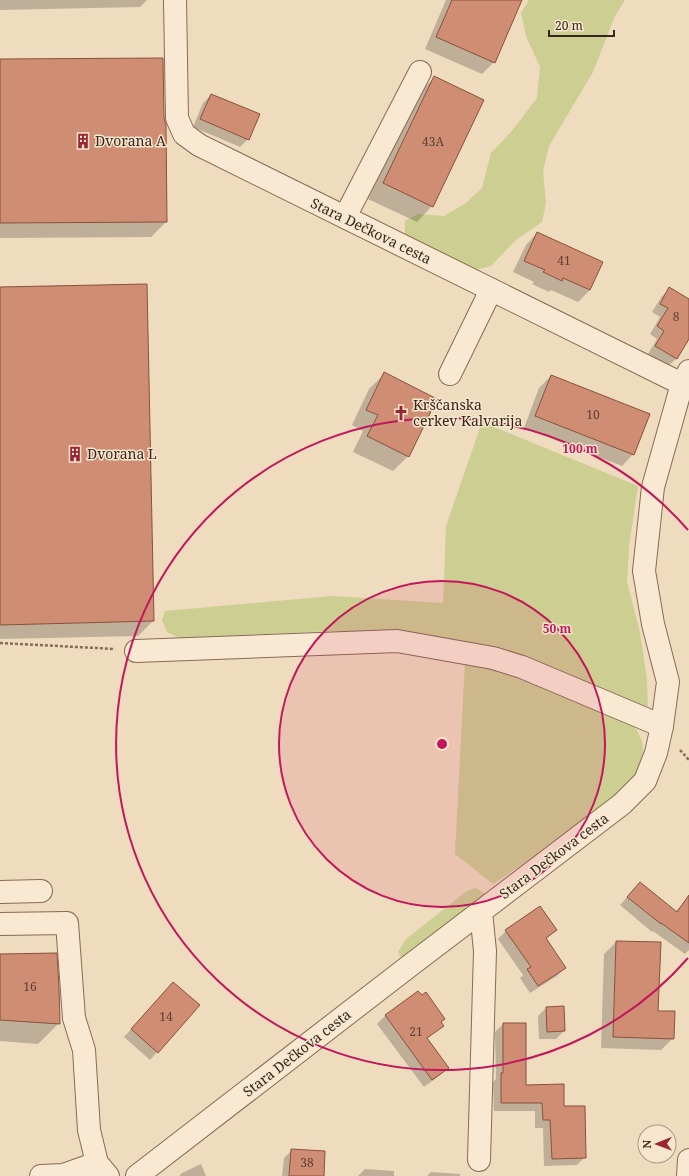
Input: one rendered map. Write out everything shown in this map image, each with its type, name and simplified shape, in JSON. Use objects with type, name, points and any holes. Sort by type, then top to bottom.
[{"type":"street","name":"Stara Dečkova cesta","points":[[137,1176],[622,804],[645,781],[656,753],[662,726],[668,682],[653,624],[644,571],[653,487],[685,378],[491,290],[199,145],[184,134],[177,118],[175,0]]},
{"type":"street","points":[[345,217],[420,72]]},
{"type":"street","points":[[450,374],[491,290]]},
{"type":"street","points":[[136,651],[397,641],[493,658],[522,668],[662,726]]},
{"type":"street","points":[[0,892],[41,891]]},
{"type":"street","points":[[479,1160],[485,951],[481,912]]},
{"type":"street","points":[[0,924],[67,923],[74,1018],[84,1050],[89,1130],[102,1170],[63,1176],[40,1176]]},
{"type":"street","points":[[688,1176],[689,1160]]},
{"type":"green space","points":[[529,0],[625,0],[615,16],[593,72],[549,146],[543,171],[546,203],[542,222],[516,240],[491,266],[476,270],[447,260],[405,236],[405,221],[418,214],[444,216],[466,203],[482,188],[491,153],[511,132],[537,98],[540,67],[526,36],[521,13]]},
{"type":"green space","points":[[482,422],[638,486],[629,547],[627,582],[640,632],[647,680],[648,706],[643,707],[628,719],[637,730],[642,741],[643,751],[635,777],[615,797],[547,848],[493,884],[455,854],[466,643],[438,638],[333,631],[180,638],[167,632],[162,620],[165,611],[332,596],[443,603],[446,526]]},
{"type":"green space","points":[[475,888],[485,894],[485,900],[404,958],[400,956],[398,952],[406,939],[467,891]]},
{"type":"building","points":[[452,0],[522,0],[495,63],[436,37]]},
{"type":"building","name":"Dvorana A","points":[[163,58],[164,118],[166,125],[167,222],[0,223],[0,59]]},
{"type":"building","points":[[434,76],[484,100],[433,207],[383,183]]},
{"type":"building","points":[[211,94],[260,114],[249,140],[200,119]]},
{"type":"building","points":[[537,232],[603,262],[590,290],[563,278],[562,281],[543,272],[545,270],[524,261]]},
{"type":"building","name":"Dvorana L","points":[[147,284],[154,621],[0,625],[0,287]]},
{"type":"building","points":[[669,287],[689,299],[689,339],[677,359],[655,346],[664,331],[657,326],[668,308],[660,304]]},
{"type":"building","name":"Krščanska cerkev Kalvarija","points":[[384,372],[437,399],[409,457],[367,436],[378,415],[366,410]]},
{"type":"building","points":[[551,375],[650,414],[634,455],[535,416]]},
{"type":"building","points":[[640,882],[677,912],[689,895],[689,943],[661,924],[627,897]]},
{"type":"building","points":[[540,906],[557,930],[546,938],[566,968],[538,986],[527,969],[531,967],[505,930]]},
{"type":"building","points":[[616,941],[661,942],[658,1011],[675,1011],[674,1039],[613,1037]]},
{"type":"building","points":[[57,953],[60,1024],[0,1020],[0,954]]},
{"type":"building","points":[[173,982],[200,1005],[158,1053],[131,1029]]},
{"type":"building","points":[[418,991],[422,995],[426,992],[445,1019],[441,1022],[444,1026],[427,1038],[449,1068],[432,1080],[385,1015]]},
{"type":"building","points":[[564,1006],[565,1031],[547,1032],[546,1007]]},
{"type":"building","points":[[503,1023],[526,1023],[526,1085],[564,1084],[564,1106],[585,1106],[586,1158],[552,1159],[550,1120],[543,1120],[542,1103],[501,1103],[501,1073],[503,1073]]},
{"type":"building","points":[[291,1149],[325,1151],[324,1176],[289,1176]]},
{"type":"place","name":"Dvorana A","points":[[83,141]]},
{"type":"place","name":"Krščanska cerkev Kalvarija","points":[[401,413]]},
{"type":"place","name":"Dvorana L","points":[[75,454]]}]
